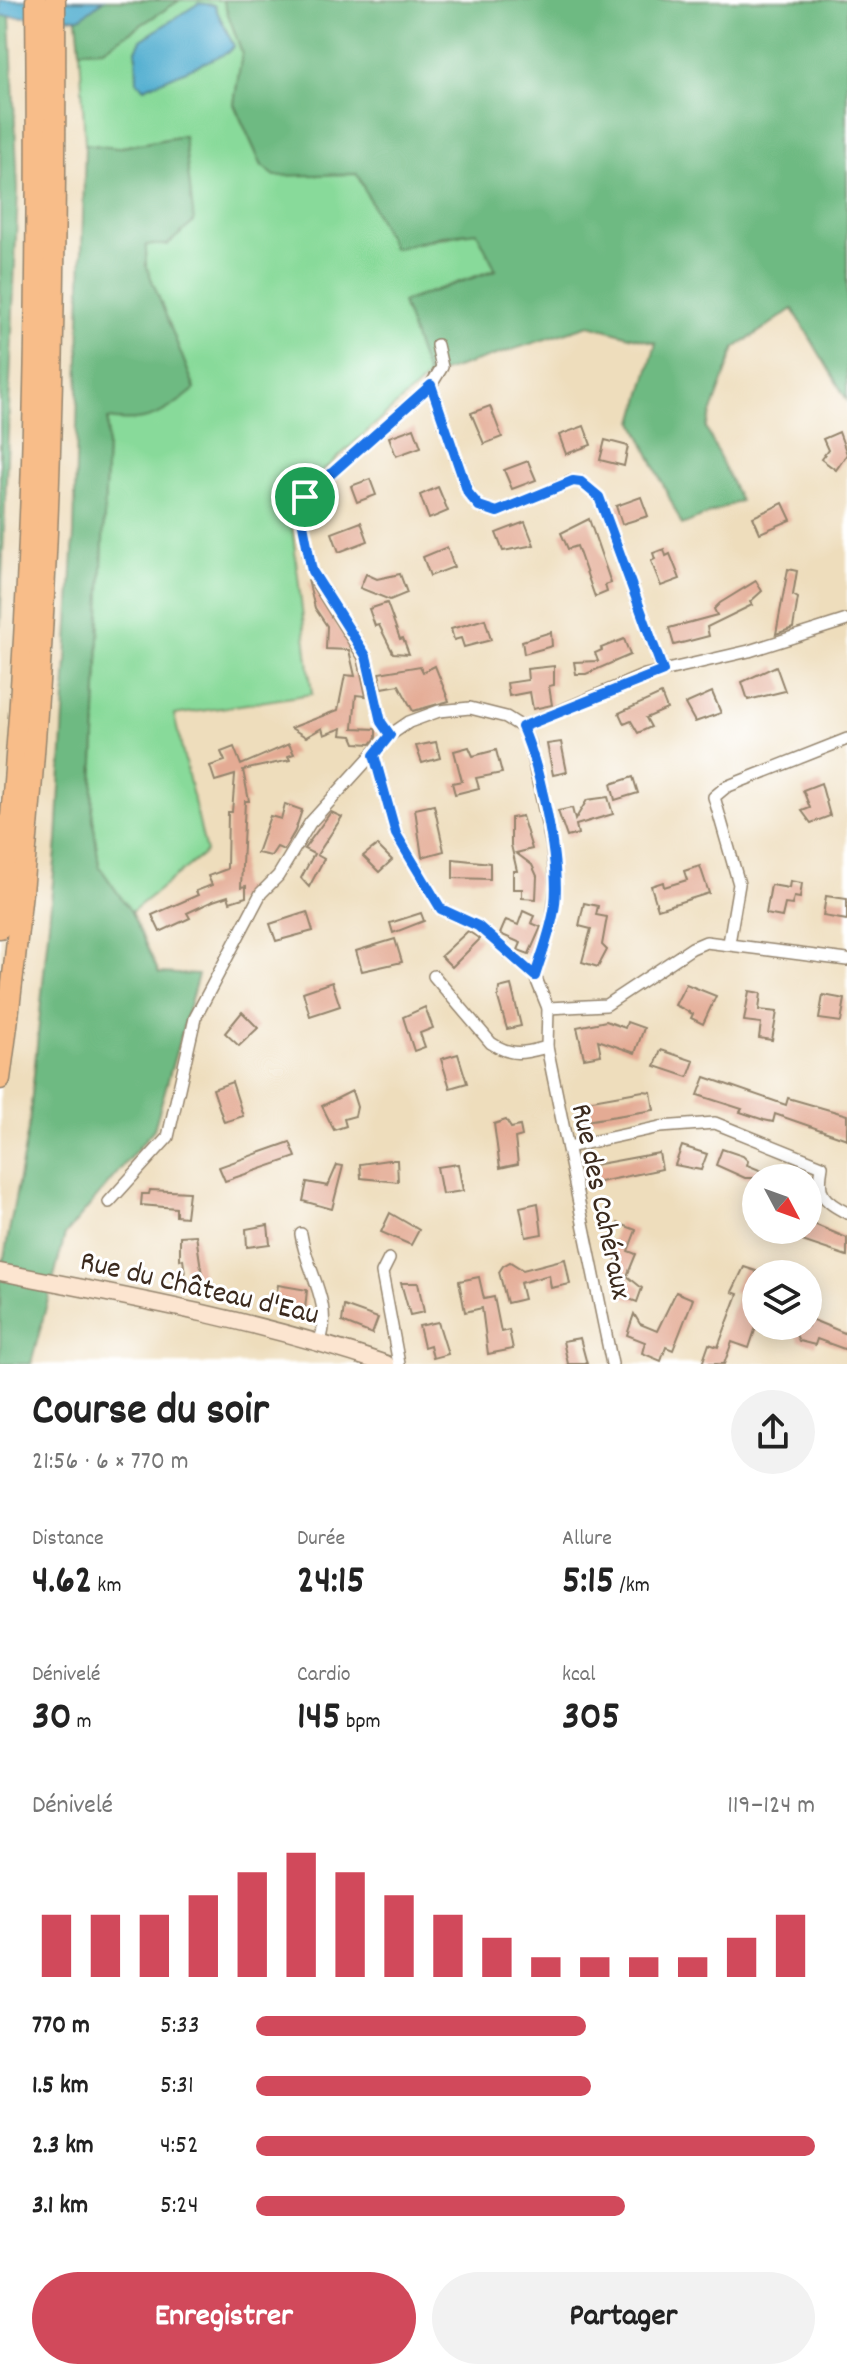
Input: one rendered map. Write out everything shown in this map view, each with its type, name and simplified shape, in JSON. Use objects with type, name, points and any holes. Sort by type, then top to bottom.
[{"type":"highway","points":[[0,928],[29,567],[36,330],[36,0]]},
{"type":"highway","points":[[0,1079],[30,807],[46,575],[54,357],[55,0]]},
{"type":"street","points":[[390,735],[381,722],[366,656],[312,571],[300,509],[305,497],[431,385],[442,367],[437,345]]},
{"type":"street","points":[[431,385],[468,493],[479,506],[497,512],[573,481],[581,482],[599,497],[663,671]]},
{"type":"street","points":[[522,727],[663,671],[749,651],[847,620]]},
{"type":"street","points":[[109,1202],[168,1137],[195,1018],[261,893],[278,876],[310,823],[390,735],[409,722],[439,711],[470,708],[506,717],[522,727],[530,745],[552,846],[556,888],[552,922],[535,976],[478,926],[441,909],[396,834],[374,755]]},
{"type":"street","points":[[729,943],[739,884],[714,797],[726,787],[847,739]]},
{"type":"street","points":[[548,1008],[606,1005],[706,942],[847,960]]},
{"type":"street","points":[[434,976],[491,1043],[501,1050],[517,1055],[547,1047]]},
{"type":"street","name":"Rue des Cahéraux","points":[[535,976],[548,1008],[547,1047],[612,1364]]},
{"type":"street","points":[[568,1147],[660,1127],[715,1123],[822,1166],[818,1186],[825,1200],[847,1213]]},
{"type":"street","points":[[301,1234],[304,1257],[323,1306],[320,1341]]},
{"type":"street","points":[[389,1259],[382,1273],[400,1352],[399,1364]]},
{"type":"street","name":"Rue du Château d'Eau","points":[[0,1272],[220,1316],[320,1341],[386,1364]]},
{"type":"green space","points":[[104,0],[180,0],[103,49],[80,50],[77,18]]},
{"type":"green space","points":[[180,0],[223,0],[242,53],[234,104],[262,166],[357,174],[393,248],[478,231],[496,269],[402,302],[428,377],[289,501],[312,694],[174,715],[206,852],[131,912],[99,866],[92,811],[108,418],[195,389],[146,266],[146,245],[168,245],[184,136],[115,148],[85,144],[80,50],[103,49]]},
{"type":"green space","points":[[223,0],[847,0],[847,400],[793,309],[735,348],[706,428],[740,501],[682,525],[634,422],[656,343],[589,325],[428,377],[402,302],[496,270],[477,232],[442,236],[393,249],[357,174],[275,176],[262,166],[234,104],[242,53]]},
{"type":"green space","points":[[0,16],[10,16],[18,189],[0,627]]},
{"type":"green space","points":[[184,136],[194,222],[167,245],[146,245],[146,265],[195,389],[154,416],[133,420],[108,419],[92,811],[99,866],[131,912],[159,973],[198,975],[154,1129],[65,1235],[31,1364],[0,1364],[0,1279],[29,1125],[57,841],[74,534],[85,144],[116,148]]},
{"type":"water","points":[[0,0],[104,0],[80,18],[0,16]]},
{"type":"water","points":[[199,3],[214,5],[234,46],[227,53],[144,88],[137,82],[136,50],[141,40]]},
{"type":"building","points":[[490,406],[502,437],[484,444],[471,413]]},
{"type":"building","points":[[584,426],[591,445],[566,454],[559,435]]},
{"type":"building","points":[[414,428],[421,447],[396,456],[389,437]]},
{"type":"building","points":[[839,432],[847,454],[836,470],[821,459],[828,450],[823,439]]},
{"type":"building","points":[[605,440],[628,446],[624,466],[600,460]]},
{"type":"building","points":[[528,461],[536,480],[512,489],[504,470]]},
{"type":"building","points":[[370,479],[376,495],[357,502],[351,486]]},
{"type":"building","points":[[438,487],[448,511],[429,519],[420,495]]},
{"type":"building","points":[[641,497],[648,516],[622,524],[616,506]]},
{"type":"building","points":[[783,503],[791,520],[760,533],[753,517]]},
{"type":"building","points":[[589,519],[611,583],[605,585],[607,592],[595,597],[577,546],[568,549],[561,533]]},
{"type":"building","points":[[361,522],[368,541],[339,552],[332,533]]},
{"type":"building","points":[[525,522],[534,545],[503,551],[496,533]]},
{"type":"building","points":[[447,547],[454,567],[430,576],[423,557]]},
{"type":"building","points":[[664,549],[666,556],[670,554],[680,579],[661,586],[651,561],[655,559],[653,553]]},
{"type":"building","points":[[788,569],[797,571],[793,595],[798,598],[793,628],[776,634]]},
{"type":"building","points":[[366,574],[377,579],[400,574],[407,593],[390,600],[360,588]]},
{"type":"building","points":[[308,580],[358,659],[366,696],[356,695],[353,728],[376,729],[376,738],[371,744],[355,743],[352,736],[341,735],[342,728],[324,735],[322,728],[306,737],[291,728],[338,710],[345,675],[355,676],[349,650],[326,649],[327,626],[315,608]]},
{"type":"building","points":[[756,581],[762,591],[750,602],[752,605],[707,627],[709,636],[674,645],[669,628],[717,615],[714,609],[720,603]]},
{"type":"building","points":[[387,603],[409,654],[393,653],[379,625],[375,626],[369,609]]},
{"type":"building","points":[[485,619],[491,640],[464,647],[461,638],[454,640],[451,629]]},
{"type":"building","points":[[551,632],[552,646],[524,654],[522,641]]},
{"type":"building","points":[[624,639],[630,655],[586,674],[576,674],[574,662],[598,661],[595,653]]},
{"type":"building","points":[[420,666],[423,672],[435,666],[449,701],[413,711],[399,685],[382,688],[379,673]]},
{"type":"building","points":[[554,666],[554,685],[549,686],[552,705],[533,709],[530,692],[509,696],[507,683],[528,680],[527,669]]},
{"type":"building","points":[[776,666],[785,691],[748,700],[742,682]]},
{"type":"building","points":[[712,692],[721,713],[695,722],[685,704]]},
{"type":"building","points":[[661,694],[667,709],[646,718],[651,727],[638,733],[631,721],[624,724],[619,713]]},
{"type":"building","points":[[436,742],[440,758],[422,763],[416,746]]},
{"type":"building","points":[[561,742],[567,772],[553,775],[547,744]]},
{"type":"building","points":[[289,744],[294,754],[288,756],[290,760],[243,770],[249,801],[245,801],[241,887],[246,886],[246,897],[230,902],[228,896],[213,901],[187,913],[190,918],[160,932],[152,915],[198,895],[196,891],[212,885],[208,876],[227,869],[228,812],[232,812],[235,775],[215,781],[210,766],[225,761],[221,752],[234,747],[241,765]]},
{"type":"building","points":[[469,747],[473,756],[496,750],[502,773],[476,778],[479,788],[455,794],[452,783],[462,781],[454,751]]},
{"type":"building","points":[[633,777],[638,793],[615,800],[611,784]]},
{"type":"building","points":[[821,783],[830,816],[811,823],[802,811],[810,808],[803,790]]},
{"type":"building","points":[[608,797],[613,814],[576,825],[578,834],[567,837],[558,811],[572,808],[575,820],[587,800]]},
{"type":"building","points":[[285,804],[302,810],[295,831],[284,850],[277,847],[271,856],[257,853],[270,816],[281,819]]},
{"type":"building","points":[[434,805],[444,851],[422,857],[415,809]]},
{"type":"building","points":[[331,812],[342,817],[317,855],[324,859],[309,887],[301,878],[314,854],[304,849]]},
{"type":"building","points":[[522,816],[532,849],[516,853],[532,865],[537,876],[536,899],[522,898],[522,889],[513,889],[513,871],[517,871],[511,845],[511,818]]},
{"type":"building","points":[[377,845],[392,860],[379,872],[363,856]]},
{"type":"building","points":[[453,859],[490,863],[490,879],[453,878]]},
{"type":"building","points":[[700,866],[709,893],[658,909],[651,886],[663,882],[664,887],[687,880],[684,871]]},
{"type":"building","points":[[790,881],[802,883],[800,898],[794,897],[792,905],[785,904],[782,917],[766,914],[771,885],[789,888]]},
{"type":"building","points":[[826,896],[847,899],[847,920],[823,916]]},
{"type":"building","points":[[584,903],[598,906],[596,915],[607,917],[602,945],[607,950],[598,967],[582,962],[591,929],[579,926]]},
{"type":"building","points":[[523,911],[534,916],[531,923],[541,927],[529,954],[518,950],[521,943],[500,934],[506,920],[518,925]]},
{"type":"building","points":[[307,912],[313,931],[276,941],[270,924]]},
{"type":"building","points":[[421,913],[424,921],[393,933],[390,923]]},
{"type":"building","points":[[468,931],[480,939],[452,967],[441,956]]},
{"type":"building","points":[[395,939],[402,962],[362,971],[356,951]]},
{"type":"building","points":[[332,982],[340,1006],[310,1016],[303,992]]},
{"type":"building","points":[[686,984],[716,996],[703,1024],[691,1018],[693,1014],[675,1005]]},
{"type":"building","points":[[511,985],[521,1026],[507,1029],[498,998],[499,988]]},
{"type":"building","points":[[749,991],[761,993],[759,1010],[777,1012],[772,1040],[759,1038],[761,1023],[744,1021]]},
{"type":"building","points":[[823,995],[845,999],[841,1022],[819,1019]]},
{"type":"building","points":[[425,1007],[433,1028],[420,1033],[425,1047],[414,1051],[403,1017]]},
{"type":"building","points":[[242,1012],[258,1028],[239,1046],[225,1033]]},
{"type":"building","points":[[606,1021],[625,1028],[627,1022],[644,1028],[635,1053],[598,1040],[601,1055],[584,1058],[577,1027]]},
{"type":"building","points":[[661,1050],[694,1061],[688,1077],[655,1066]]},
{"type":"building","points":[[458,1054],[467,1083],[450,1088],[441,1059]]},
{"type":"building","points":[[705,1077],[786,1105],[788,1098],[847,1115],[847,1139],[775,1114],[773,1122],[764,1120],[740,1112],[742,1109],[698,1095]]},
{"type":"building","points":[[232,1082],[243,1116],[224,1122],[213,1089]]},
{"type":"building","points":[[352,1091],[357,1107],[355,1116],[344,1119],[346,1126],[334,1130],[322,1106]]},
{"type":"building","points":[[651,1092],[654,1110],[585,1121],[581,1102]]},
{"type":"building","points":[[506,1120],[511,1128],[520,1126],[522,1136],[515,1138],[518,1164],[500,1168],[494,1124]]},
{"type":"building","points":[[290,1142],[296,1157],[225,1181],[219,1167]]},
{"type":"building","points":[[682,1146],[707,1154],[701,1170],[675,1165]]},
{"type":"building","points":[[722,1149],[743,1156],[748,1161],[742,1164],[742,1177],[716,1165]]},
{"type":"building","points":[[659,1153],[662,1169],[595,1183],[591,1167]]},
{"type":"building","points":[[397,1160],[398,1182],[361,1178],[360,1164]]},
{"type":"building","points":[[458,1164],[463,1191],[442,1194],[437,1167]]},
{"type":"building","points":[[337,1165],[343,1166],[332,1209],[303,1201],[307,1182],[328,1186]]},
{"type":"building","points":[[150,1190],[189,1192],[186,1217],[176,1216],[176,1208],[141,1205],[142,1194],[149,1194]]},
{"type":"building","points":[[538,1203],[542,1234],[526,1237],[520,1207]]},
{"type":"building","points":[[390,1213],[419,1230],[411,1245],[381,1232]]},
{"type":"building","points":[[618,1223],[636,1230],[628,1251],[636,1254],[627,1276],[642,1288],[637,1302],[618,1295],[625,1275],[612,1270],[617,1257],[608,1253]]},
{"type":"building","points":[[268,1225],[270,1244],[247,1247],[246,1229]]},
{"type":"building","points":[[822,1227],[847,1238],[847,1256],[811,1244],[822,1244]]},
{"type":"building","points":[[196,1235],[203,1282],[186,1283],[183,1259],[180,1260],[180,1236]]},
{"type":"building","points":[[565,1259],[570,1284],[551,1288],[549,1275],[520,1283],[524,1299],[507,1303],[499,1272],[503,1266],[510,1262],[523,1270]]},
{"type":"building","points":[[742,1271],[742,1340],[752,1340],[749,1348],[732,1342],[724,1364],[702,1364],[709,1344],[718,1347],[738,1294],[732,1292]]},
{"type":"building","points":[[479,1277],[484,1299],[494,1297],[501,1332],[509,1330],[513,1349],[488,1354],[482,1308],[465,1312],[459,1281]]},
{"type":"building","points":[[401,1283],[418,1283],[424,1312],[410,1315]]},
{"type":"building","points":[[278,1285],[307,1290],[305,1309],[275,1305]]},
{"type":"building","points":[[676,1292],[693,1299],[673,1350],[666,1347],[661,1361],[642,1353],[645,1342],[627,1335],[634,1314],[640,1324],[657,1331]]},
{"type":"building","points":[[344,1306],[378,1318],[372,1334],[342,1322]]},
{"type":"building","points":[[438,1322],[448,1354],[433,1358],[430,1345],[424,1347],[419,1326]]},
{"type":"building","points":[[822,1324],[847,1334],[847,1350],[820,1340]]},
{"type":"building","points":[[580,1338],[587,1364],[568,1364],[563,1341]]},
{"type":"building","points":[[798,1340],[817,1340],[815,1345]]},
{"type":"route","points":[[431,385],[468,493],[479,506],[497,512],[573,481],[581,482],[599,497],[663,671],[645,675],[522,727],[530,745],[552,846],[556,888],[552,922],[535,976],[478,926],[441,909],[396,834],[374,755],[390,735],[381,722],[366,656],[312,571],[300,509],[305,497],[334,475],[431,385]]}]
